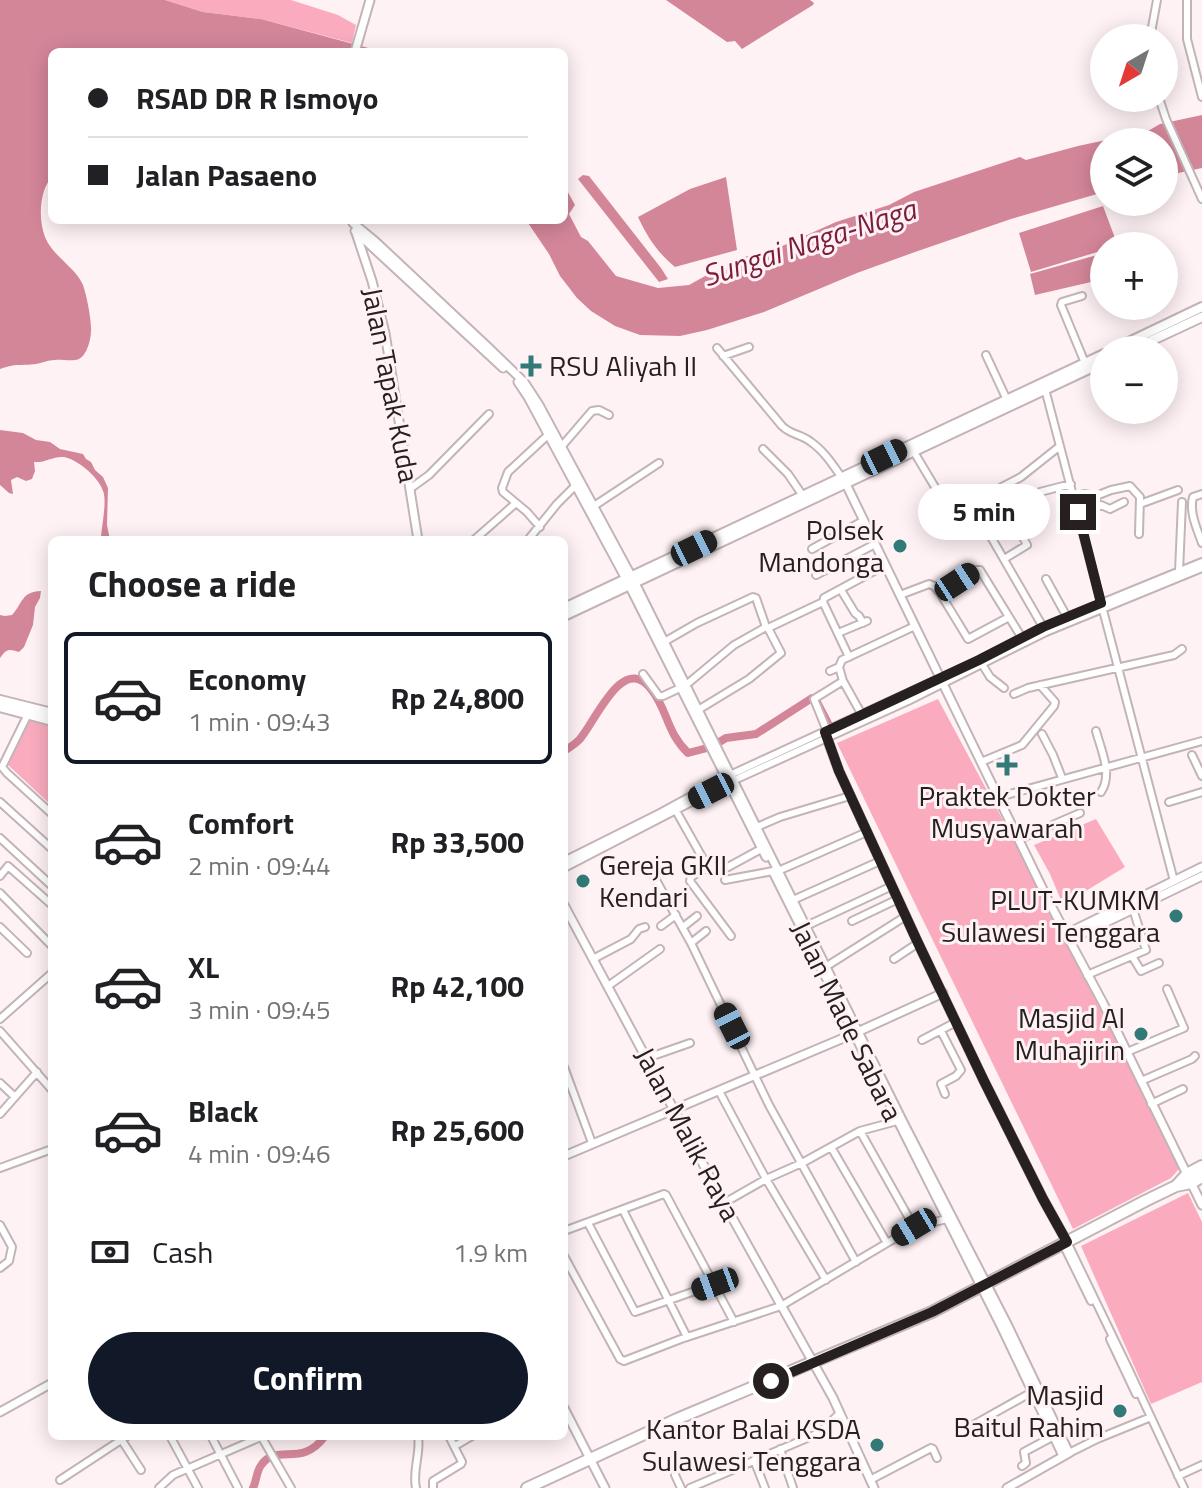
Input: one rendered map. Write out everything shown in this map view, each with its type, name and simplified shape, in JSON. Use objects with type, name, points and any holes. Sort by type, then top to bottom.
[{"type":"highway","points":[[527,1488],[691,1413],[932,1312],[1171,1189],[1189,1179],[1202,1166]]},
{"type":"highway","points":[[1189,1179],[1202,1177]]},
{"type":"main road","points":[[1141,336],[1202,307]]},
{"type":"main road","points":[[1161,336],[1202,317]]},
{"type":"main road","points":[[568,614],[803,496],[914,452],[1007,400],[1090,361]]},
{"type":"main road","points":[[568,606],[630,581],[1090,368]]},
{"type":"main road","points":[[0,700],[48,712]]},
{"type":"main road","points":[[0,707],[48,720]]},
{"type":"street","points":[[356,48],[370,0]]},
{"type":"street","points":[[1153,24],[1157,0]]},
{"type":"street","points":[[1187,0],[1187,39],[1202,97]]},
{"type":"street","points":[[1164,112],[1202,199]]},
{"type":"street","points":[[353,225],[515,379],[630,581]]},
{"type":"street","points":[[353,225],[376,242],[524,382],[594,506],[630,581]]},
{"type":"street","name":"Jalan Tapak Kuda","points":[[353,225],[385,333],[417,536]]},
{"type":"street","points":[[1082,296],[1061,305],[1085,363]]},
{"type":"street","points":[[723,356],[749,347]]},
{"type":"street","points":[[717,348],[782,426],[813,443],[844,481],[1202,1205]]},
{"type":"street","points":[[986,355],[1007,400]]},
{"type":"street","points":[[1045,389],[1174,881]]},
{"type":"street","points":[[562,446],[592,411],[599,410],[609,415]]},
{"type":"street","points":[[411,488],[429,475],[489,414]]},
{"type":"street","points":[[540,527],[502,489],[506,475],[549,434]]},
{"type":"street","points":[[1043,627],[972,503],[1021,477],[1060,446]]},
{"type":"street","points":[[763,449],[788,474],[803,496]]},
{"type":"street","points":[[914,452],[960,529]]},
{"type":"street","points":[[594,506],[659,463]]},
{"type":"street","points":[[1040,492],[1071,484]]},
{"type":"street","points":[[532,536],[576,485]]},
{"type":"street","points":[[1074,497],[1084,494],[1096,496],[1127,486],[1133,488],[1140,504],[1139,534]]},
{"type":"street","points":[[1000,488],[1027,544],[1004,559]]},
{"type":"street","points":[[1140,504],[1178,490]]},
{"type":"street","points":[[1202,494],[1193,497],[1191,502],[1202,543]]},
{"type":"street","points":[[1078,512],[1101,505],[1110,509],[1124,502]]},
{"type":"street","points":[[1179,572],[1182,502]]},
{"type":"street","points":[[479,536],[516,503]]},
{"type":"street","points":[[812,549],[863,521]]},
{"type":"street","points":[[816,575],[875,544]]},
{"type":"street","points":[[826,734],[1202,562]]},
{"type":"street","points":[[643,674],[659,696],[683,687],[734,645],[823,602],[824,598],[885,565]]},
{"type":"street","points":[[568,866],[729,779],[942,680],[1043,627],[1202,568]]},
{"type":"street","points":[[940,593],[982,571],[1022,638]]},
{"type":"street","points":[[1046,579],[1067,617]]},
{"type":"street","name":"Jalan Made Sabara","points":[[630,581],[664,642],[683,687],[698,710],[714,756],[757,827],[775,871]]},
{"type":"street","name":"Jalan Made Sabara","points":[[630,581],[715,747],[761,849],[827,966],[897,1121],[947,1219],[1018,1345],[1066,1455]]},
{"type":"street","points":[[900,595],[929,584],[934,586],[968,639],[1009,617]]},
{"type":"street","points":[[838,633],[865,622],[855,613],[841,590]]},
{"type":"street","points":[[664,642],[697,623],[754,597],[757,599],[767,628],[781,653],[749,679],[698,710]]},
{"type":"street","points":[[823,602],[849,657]]},
{"type":"street","points":[[862,715],[843,681],[839,667],[841,661],[915,626]]},
{"type":"street","points":[[1014,694],[1040,685],[1174,655],[1182,649]]},
{"type":"street","points":[[982,664],[990,677],[1004,688]]},
{"type":"street","points":[[830,671],[839,667]]},
{"type":"street","points":[[843,681],[814,699],[833,757],[918,943],[1182,1488]]},
{"type":"street","points":[[981,762],[1022,745],[1054,706],[1055,702],[1040,685]]},
{"type":"street","points":[[28,714],[2,765],[48,810]]},
{"type":"street","points":[[1096,731],[1107,775],[1101,792]]},
{"type":"street","points":[[1042,734],[1062,778]]},
{"type":"street","points":[[999,797],[1202,741]]},
{"type":"street","points":[[1192,755],[1202,776]]},
{"type":"street","points":[[0,783],[7,773]]},
{"type":"street","points":[[1169,802],[1202,792]]},
{"type":"street","points":[[757,827],[850,796]]},
{"type":"street","points":[[0,802],[48,845]]},
{"type":"street","points":[[568,859],[674,808]]},
{"type":"street","points":[[674,808],[706,864],[690,881],[731,936]]},
{"type":"street","points":[[1020,839],[1080,813]]},
{"type":"street","points":[[725,880],[775,871],[867,832]]},
{"type":"street","points":[[0,838],[48,882]]},
{"type":"street","points":[[728,867],[761,849]]},
{"type":"street","points":[[0,859],[48,901]]},
{"type":"street","points":[[791,900],[880,861]]},
{"type":"street","points":[[0,876],[8,866]]},
{"type":"street","points":[[1067,937],[1202,867]]},
{"type":"street","points":[[652,873],[683,927],[755,1075],[856,1262]]},
{"type":"street","points":[[1067,937],[1202,876]]},
{"type":"street","points":[[806,926],[892,886]]},
{"type":"street","points":[[0,893],[48,942]]},
{"type":"street","points":[[852,921],[898,899]]},
{"type":"street","name":"Jalan Made Sabara","points":[[791,900],[983,1285],[1032,1392],[1066,1455]]},
{"type":"street","points":[[1087,975],[1147,950],[1133,909]]},
{"type":"street","points":[[683,927],[712,910]]},
{"type":"street","name":"Jalan Malik Raya","points":[[568,912],[814,1363],[872,1484]]},
{"type":"street","points":[[661,926],[676,915]]},
{"type":"street","points":[[827,966],[906,916]]},
{"type":"street","points":[[0,927],[27,953]]},
{"type":"street","points":[[593,959],[631,939],[645,927]]},
{"type":"street","points":[[691,943],[706,931]]},
{"type":"street","points":[[894,959],[918,943]]},
{"type":"street","points":[[608,986],[660,949]]},
{"type":"street","points":[[1132,956],[1141,971],[1159,963]]},
{"type":"street","points":[[0,1019],[48,977]]},
{"type":"street","points":[[1127,1052],[1184,1028],[1167,989]]},
{"type":"street","points":[[568,1154],[856,1033],[943,993]]},
{"type":"street","points":[[922,1040],[956,1022]]},
{"type":"street","points":[[0,1031],[48,1085]]},
{"type":"street","points":[[941,1031],[961,1070],[941,1084],[945,1094]]},
{"type":"street","points":[[647,1058],[690,1043]]},
{"type":"street","points":[[1141,1081],[1195,1056]]},
{"type":"street","points":[[0,1114],[37,1072]]},
{"type":"street","points":[[568,1078],[592,1143]]},
{"type":"street","points":[[0,1083],[15,1097]]},
{"type":"street","points":[[1151,1104],[1183,1089]]},
{"type":"street","points":[[719,1091],[766,1179],[826,1280]]},
{"type":"street","points":[[724,1203],[860,1131],[897,1121]]},
{"type":"street","points":[[860,1131],[914,1227]]},
{"type":"street","points":[[831,1147],[887,1243]]},
{"type":"street","points":[[0,1168],[48,1150]]},
{"type":"street","points":[[568,1230],[666,1195],[734,1322]]},
{"type":"street","points":[[623,1210],[687,1337]]},
{"type":"street","points":[[568,1263],[621,1360],[625,1361],[781,1306],[914,1227],[947,1219]]},
{"type":"street","points":[[588,1223],[634,1311],[715,1284]]},
{"type":"street","points":[[0,1225],[12,1245],[9,1261],[0,1268]]},
{"type":"street","points":[[0,1412],[48,1385]]},
{"type":"street","points":[[973,1425],[1032,1392]]},
{"type":"street","points":[[690,1488],[819,1433],[840,1413]]},
{"type":"street","points":[[568,1416],[605,1488]]},
{"type":"street","points":[[1007,1488],[1097,1439],[1149,1418]]},
{"type":"street","points":[[1149,1418],[1182,1488]]},
{"type":"street","points":[[1022,1466],[1026,1463],[1024,1452],[1054,1436]]},
{"type":"street","points":[[60,1480],[121,1440]]},
{"type":"street","points":[[125,1440],[141,1470]]},
{"type":"street","points":[[172,1440],[198,1488]]},
{"type":"street","points":[[213,1440],[238,1488]]},
{"type":"street","points":[[159,1488],[168,1478],[253,1440]]},
{"type":"street","points":[[264,1440],[291,1488]]},
{"type":"street","points":[[416,1488],[414,1475],[418,1440]]},
{"type":"street","points":[[433,1488],[433,1481],[462,1463],[451,1440]]},
{"type":"street","points":[[455,1446],[465,1440]]},
{"type":"street","points":[[872,1484],[931,1448],[937,1458]]},
{"type":"street","points":[[780,1449],[793,1488]]},
{"type":"street","points":[[754,1460],[765,1488]]},
{"type":"street","points":[[1178,1476],[1202,1465]]},
{"type":"street","points":[[675,1475],[681,1488]]},
{"type":"street","points":[[715,1477],[720,1488]]},
{"type":"shaded area","points":[[165,0],[291,0],[338,15],[356,25],[352,43],[261,19],[203,12]]},
{"type":"shaded area","points":[[938,699],[1064,934],[1179,1169],[1171,1178],[1073,1229],[837,743]]},
{"type":"shaded area","points":[[29,718],[48,723],[48,802],[7,764]]},
{"type":"shaded area","points":[[1096,819],[1125,867],[1063,905],[1034,845]]},
{"type":"shaded area","points":[[1188,1193],[1202,1222],[1202,1382],[1151,1404],[1081,1246]]},
{"type":"water","points":[[0,0],[165,0],[203,12],[261,19],[368,48],[48,48],[48,182],[42,201],[41,220],[50,246],[76,273],[84,287],[91,321],[90,338],[79,359],[0,369]]},
{"type":"water","points":[[666,0],[810,0],[814,3],[742,49],[735,41],[727,42]]},
{"type":"water","points":[[1202,115],[1202,168],[1178,173],[1178,128],[1153,128]]},
{"type":"water","name":"Sungai Naga-Naga","points":[[1090,143],[1090,196],[915,252],[764,312],[680,336],[640,335],[615,326],[591,311],[560,276],[529,224],[568,224],[568,192],[575,205],[569,214],[581,237],[588,241],[616,276],[658,288],[689,285],[707,275],[733,268],[745,257],[753,254],[760,256],[836,222],[889,205],[914,192],[1020,157],[1026,160]]},
{"type":"water","points":[[583,175],[589,176],[668,279],[659,282],[578,179]]},
{"type":"water","points":[[726,177],[737,250],[675,267],[645,232],[638,217],[690,189]]},
{"type":"water","points":[[1090,210],[1090,216],[1107,216],[1113,232],[1090,232],[1090,254],[1031,272],[1019,233]]},
{"type":"water","points":[[1090,257],[1090,282],[1035,295],[1030,274]]},
{"type":"water","points":[[0,430],[23,433],[36,440],[50,442],[60,449],[83,454],[103,477],[108,488],[109,536],[101,536],[105,504],[102,488],[94,476],[76,462],[60,457],[34,462],[32,479],[26,481],[17,477],[11,480],[13,494],[0,485]]},
{"type":"water","points":[[41,591],[24,647],[19,652],[6,651],[0,658],[0,615],[12,615],[26,596]]},
{"type":"waterway","points":[[568,748],[579,740],[610,694],[630,679],[640,680],[651,689],[675,737],[688,753],[711,747],[726,738],[756,734],[812,698],[830,727]]},
{"type":"waterway","points":[[253,1488],[260,1467],[268,1458],[308,1451],[321,1440]]},
{"type":"place","name":"RSU Aliyah II","points":[[531,366]]},
{"type":"place","name":"Polsek Mandonga","points":[[900,546]]},
{"type":"place","name":"Praktek Dokter Musyawarah","points":[[1007,765]]},
{"type":"place","name":"Gereja GKII Kendari","points":[[583,881]]},
{"type":"place","name":"PLUT-KUMKM Sulawesi Tenggara","points":[[1176,916]]},
{"type":"place","name":"Masjid Al Muhajirin","points":[[1141,1034]]},
{"type":"place","name":"Masjid Baitul Rahim","points":[[1120,1411]]},
{"type":"place","name":"Kantor Balai KSDA Sulawesi Tenggara","points":[[877,1445]]},
{"type":"route","points":[[771,1381],[932,1312],[1067,1242],[984,1081],[918,943],[839,771],[825,732],[1043,627],[1101,603],[1078,512]]}]
